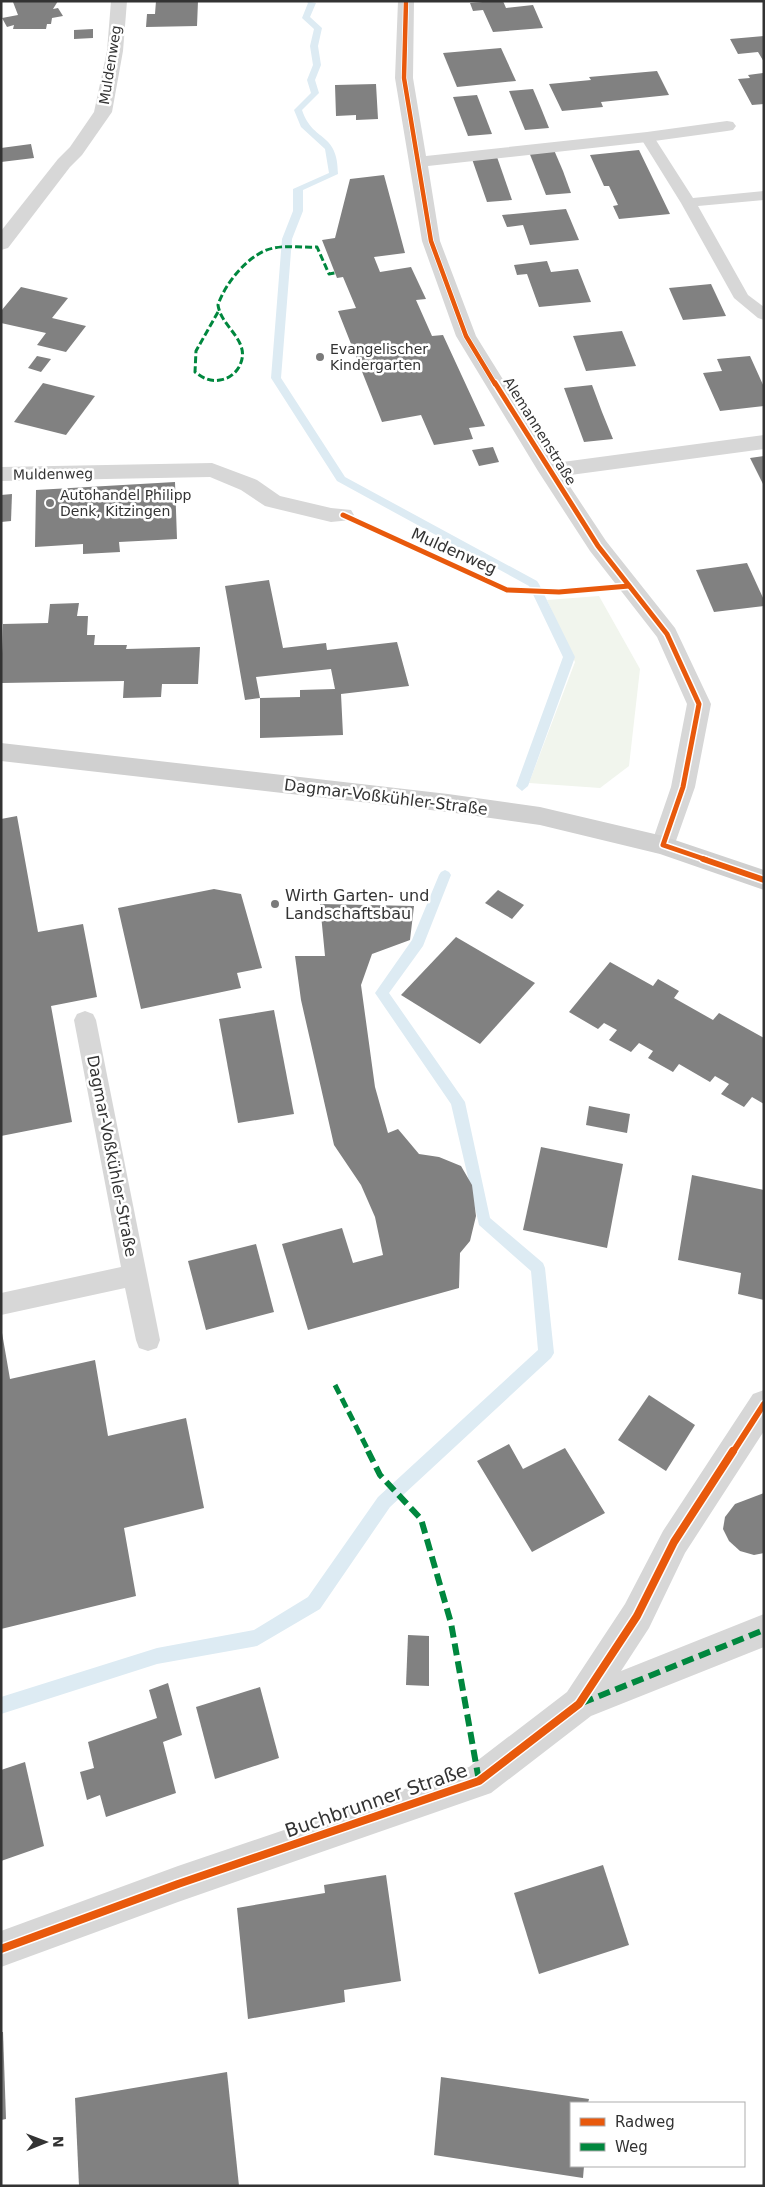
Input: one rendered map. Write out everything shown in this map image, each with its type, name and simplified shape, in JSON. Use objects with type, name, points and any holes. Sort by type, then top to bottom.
[{"type":"street","name":"Muldenweg","points":[[1,244],[64,163],[76,151],[103,112],[115,51],[119,1]]},
{"type":"street","name":"Alemannenstraße","points":[[406,1],[404,78],[431,241],[466,336],[549,471],[598,546],[667,634],[699,704],[683,787],[663,845]]},
{"type":"street","points":[[418,162],[647,137],[728,126]]},
{"type":"street","name":"Alemannenstraße","points":[[549,471],[764,442]]},
{"type":"street","name":"Muldenweg","points":[[1,474],[212,470],[249,485],[273,501],[342,516]]},
{"type":"street","name":"Dagmar-Voßkühler-Straße","points":[[1,752],[448,803],[540,816],[663,845],[764,880]]},
{"type":"street","name":"Buchbrunner Straße","points":[[580,1704],[638,1616],[674,1542],[764,1404]]},
{"type":"street","name":"Buchbrunner Straße","points":[[1,1949],[178,1884],[479,1781],[580,1704],[764,1630]]},
{"type":"lane","points":[[647,137],[689,203],[742,298],[764,315]]},
{"type":"lane","points":[[689,203],[764,194]]},
{"type":"lane","name":"Dagmar-Voßkühler-Straße","points":[[1,1304],[135,1275],[85,1020]]},
{"type":"lane","points":[[135,1275],[148,1340]]},
{"type":"shaded area","points":[[599,596],[640,669],[629,766],[600,788],[529,783],[575,662],[547,600]]},
{"type":"building","points":[[58,1],[53,9],[58,8],[63,16],[52,18],[51,24],[47,24],[46,29],[13,29],[14,25],[7,27],[2,18],[18,15],[13,2]]},
{"type":"building","points":[[156,1],[198,1],[197,26],[146,27],[147,14],[155,14]]},
{"type":"building","points":[[503,1],[506,8],[533,5],[543,28],[493,32],[483,10],[473,11],[470,3]]},
{"type":"building","points":[[93,29],[93,38],[74,39],[74,30]]},
{"type":"building","points":[[764,36],[764,62],[758,52],[738,54],[730,39]]},
{"type":"building","points":[[501,48],[516,81],[457,87],[443,53]]},
{"type":"building","points":[[657,71],[669,95],[601,102],[603,107],[562,111],[549,84],[591,80],[589,77]]},
{"type":"building","points":[[763,73],[764,104],[752,105],[738,79],[750,78],[748,75]]},
{"type":"building","points":[[376,84],[378,119],[356,120],[356,115],[336,116],[335,85]]},
{"type":"building","points":[[533,89],[549,128],[525,130],[509,91]]},
{"type":"building","points":[[477,95],[492,134],[468,136],[453,97]]},
{"type":"building","points":[[31,144],[34,158],[1,162],[1,148]]},
{"type":"building","points":[[554,150],[571,193],[546,195],[529,152]]},
{"type":"building","points":[[639,150],[670,214],[619,219],[613,206],[618,205],[609,186],[604,186],[590,155]]},
{"type":"building","points":[[497,157],[512,200],[487,202],[472,159]]},
{"type":"building","points":[[384,175],[405,253],[374,257],[380,272],[411,267],[426,299],[416,300],[432,336],[443,335],[485,426],[469,428],[473,439],[434,445],[421,415],[382,422],[338,311],[356,308],[343,277],[337,278],[322,240],[335,238],[350,179]]},
{"type":"building","points":[[566,209],[579,240],[530,245],[523,225],[507,227],[502,215]]},
{"type":"building","points":[[547,261],[551,272],[578,269],[591,302],[539,307],[527,274],[517,275],[514,265]]},
{"type":"building","points":[[711,284],[726,316],[683,320],[669,288]]},
{"type":"building","points":[[21,287],[68,298],[52,318],[86,326],[66,352],[37,345],[46,333],[1,323],[1,311]]},
{"type":"building","points":[[622,331],[636,366],[586,371],[573,336]]},
{"type":"building","points":[[37,356],[51,359],[41,372],[28,368]]},
{"type":"building","points":[[750,356],[764,387],[764,406],[720,411],[703,373],[722,371],[717,359]]},
{"type":"building","points":[[43,383],[95,396],[66,435],[14,422]]},
{"type":"building","points":[[592,385],[613,439],[584,442],[564,388]]},
{"type":"building","points":[[493,447],[499,462],[479,466],[472,450]]},
{"type":"building","points":[[764,456],[764,486],[750,458]]},
{"type":"building","points":[[175,482],[177,539],[119,542],[120,552],[83,554],[83,544],[35,547],[36,490]]},
{"type":"building","points":[[12,494],[11,521],[1,522],[1,495]]},
{"type":"building","points":[[747,563],[764,600],[764,606],[714,612],[696,570]]},
{"type":"building","points":[[269,580],[283,648],[326,643],[327,650],[397,642],[409,686],[341,694],[343,735],[260,738],[260,698],[245,700],[225,586]],"holes":[[[331,669],[335,689],[300,690],[300,697],[260,698],[256,677]]]},
{"type":"building","points":[[79,603],[77,616],[88,616],[87,635],[95,635],[94,645],[127,645],[126,649],[200,647],[198,684],[162,684],[161,697],[123,698],[124,681],[1,683],[3,624],[48,623],[50,604]]},
{"type":"building","points":[[17,816],[38,932],[83,924],[97,997],[51,1006],[72,1122],[1,1136],[1,819]]},
{"type":"building","points":[[214,889],[241,894],[262,968],[237,973],[241,988],[141,1009],[118,908]]},
{"type":"building","points":[[498,890],[524,905],[512,919],[485,903]]},
{"type":"building","points":[[320,904],[414,906],[410,940],[372,954],[361,985],[375,1087],[388,1133],[398,1129],[419,1154],[439,1157],[461,1166],[472,1185],[476,1216],[470,1241],[460,1253],[459,1288],[308,1330],[282,1244],[342,1228],[353,1263],[383,1255],[375,1217],[361,1185],[334,1145],[301,1000],[295,956],[325,956]]},
{"type":"building","points":[[456,937],[535,983],[480,1044],[401,995]]},
{"type":"building","points":[[610,962],[653,986],[658,979],[679,991],[674,998],[713,1020],[719,1013],[764,1038],[764,1104],[752,1097],[744,1107],[721,1094],[729,1084],[715,1076],[710,1082],[679,1064],[673,1072],[648,1058],[653,1051],[639,1043],[631,1052],[609,1040],[617,1030],[604,1023],[598,1029],[569,1012]]},
{"type":"building","points":[[274,1010],[294,1114],[238,1123],[219,1019]]},
{"type":"building","points":[[589,1106],[630,1114],[627,1133],[586,1125]]},
{"type":"building","points":[[541,1147],[623,1164],[607,1248],[523,1230]]},
{"type":"building","points":[[692,1175],[764,1190],[764,1300],[738,1294],[741,1273],[678,1260]]},
{"type":"building","points":[[256,1244],[274,1312],[206,1330],[188,1261]]},
{"type":"building","points":[[1,1327],[10,1379],[95,1360],[108,1436],[186,1418],[204,1508],[124,1528],[136,1596],[1,1629]]},
{"type":"building","points":[[649,1395],[695,1425],[666,1471],[618,1440]]},
{"type":"building","points":[[509,1444],[523,1469],[565,1448],[605,1513],[532,1552],[477,1461]]},
{"type":"building","points":[[764,1493],[764,1553],[754,1555],[740,1551],[729,1541],[723,1529],[725,1517],[735,1504]]},
{"type":"building","points":[[408,1635],[429,1636],[429,1686],[406,1685]]},
{"type":"building","points":[[168,1683],[182,1735],[163,1742],[176,1793],[106,1817],[100,1795],[87,1800],[80,1772],[94,1768],[88,1742],[157,1718],[149,1690]]},
{"type":"building","points":[[260,1687],[279,1758],[215,1779],[196,1707]]},
{"type":"building","points":[[25,1762],[44,1846],[1,1861],[1,1770]]},
{"type":"building","points":[[603,1865],[629,1945],[539,1974],[514,1893]]},
{"type":"building","points":[[386,1875],[401,1981],[344,1990],[345,2002],[248,2019],[237,1908],[325,1893],[324,1885]]},
{"type":"building","points":[[1,2032],[3,2032],[6,2119],[1,2120]]},
{"type":"building","points":[[227,2072],[239,2186],[79,2186],[75,2098]]},
{"type":"building","points":[[441,2077],[589,2099],[588,2102],[570,2102],[570,2167],[584,2167],[583,2178],[434,2155]]},
{"type":"waterway","points":[[310,1],[312,3],[306,18],[318,28],[314,46],[317,65],[311,80],[315,93],[298,110],[304,125],[329,148],[332,154],[333,174],[298,189],[298,211],[287,239],[276,378],[341,479],[533,584],[569,657],[522,786]]},
{"type":"waterway","points":[[1,1706],[157,1656],[257,1638],[314,1603],[384,1502],[546,1353],[538,1268],[484,1221],[458,1102],[382,993],[418,942],[445,875]]},
{"type":"marked path","points":[[218,312],[196,351],[195,372],[201,377],[216,381],[231,376],[241,364],[242,355],[239,340],[222,319],[218,305],[227,285],[244,266],[263,251],[271,248],[317,247],[329,274],[335,273]]},
{"type":"marked path","points":[[335,1385],[380,1475],[421,1519],[451,1623],[479,1781]]},
{"type":"marked path","points":[[582,1703],[764,1630]]},
{"type":"cycle path","points":[[406,1],[404,78],[431,241],[466,336],[549,471],[598,546],[667,634],[699,704],[683,787],[663,845],[764,880]]},
{"type":"cycle path","points":[[343,515],[507,590],[559,592],[629,586]]},
{"type":"cycle path","points":[[1,1949],[178,1884],[479,1781],[579,1704],[637,1616],[674,1542],[764,1404]]},
{"type":"place","name":"Evangelischer Kindergarten","points":[[320,357]]},
{"type":"place","name":"Autohandel Philipp Denk, Kitzingen","points":[[50,503]]},
{"type":"place","name":"Wirth Garten- und Landschaftsbau","points":[[275,904]]}]
